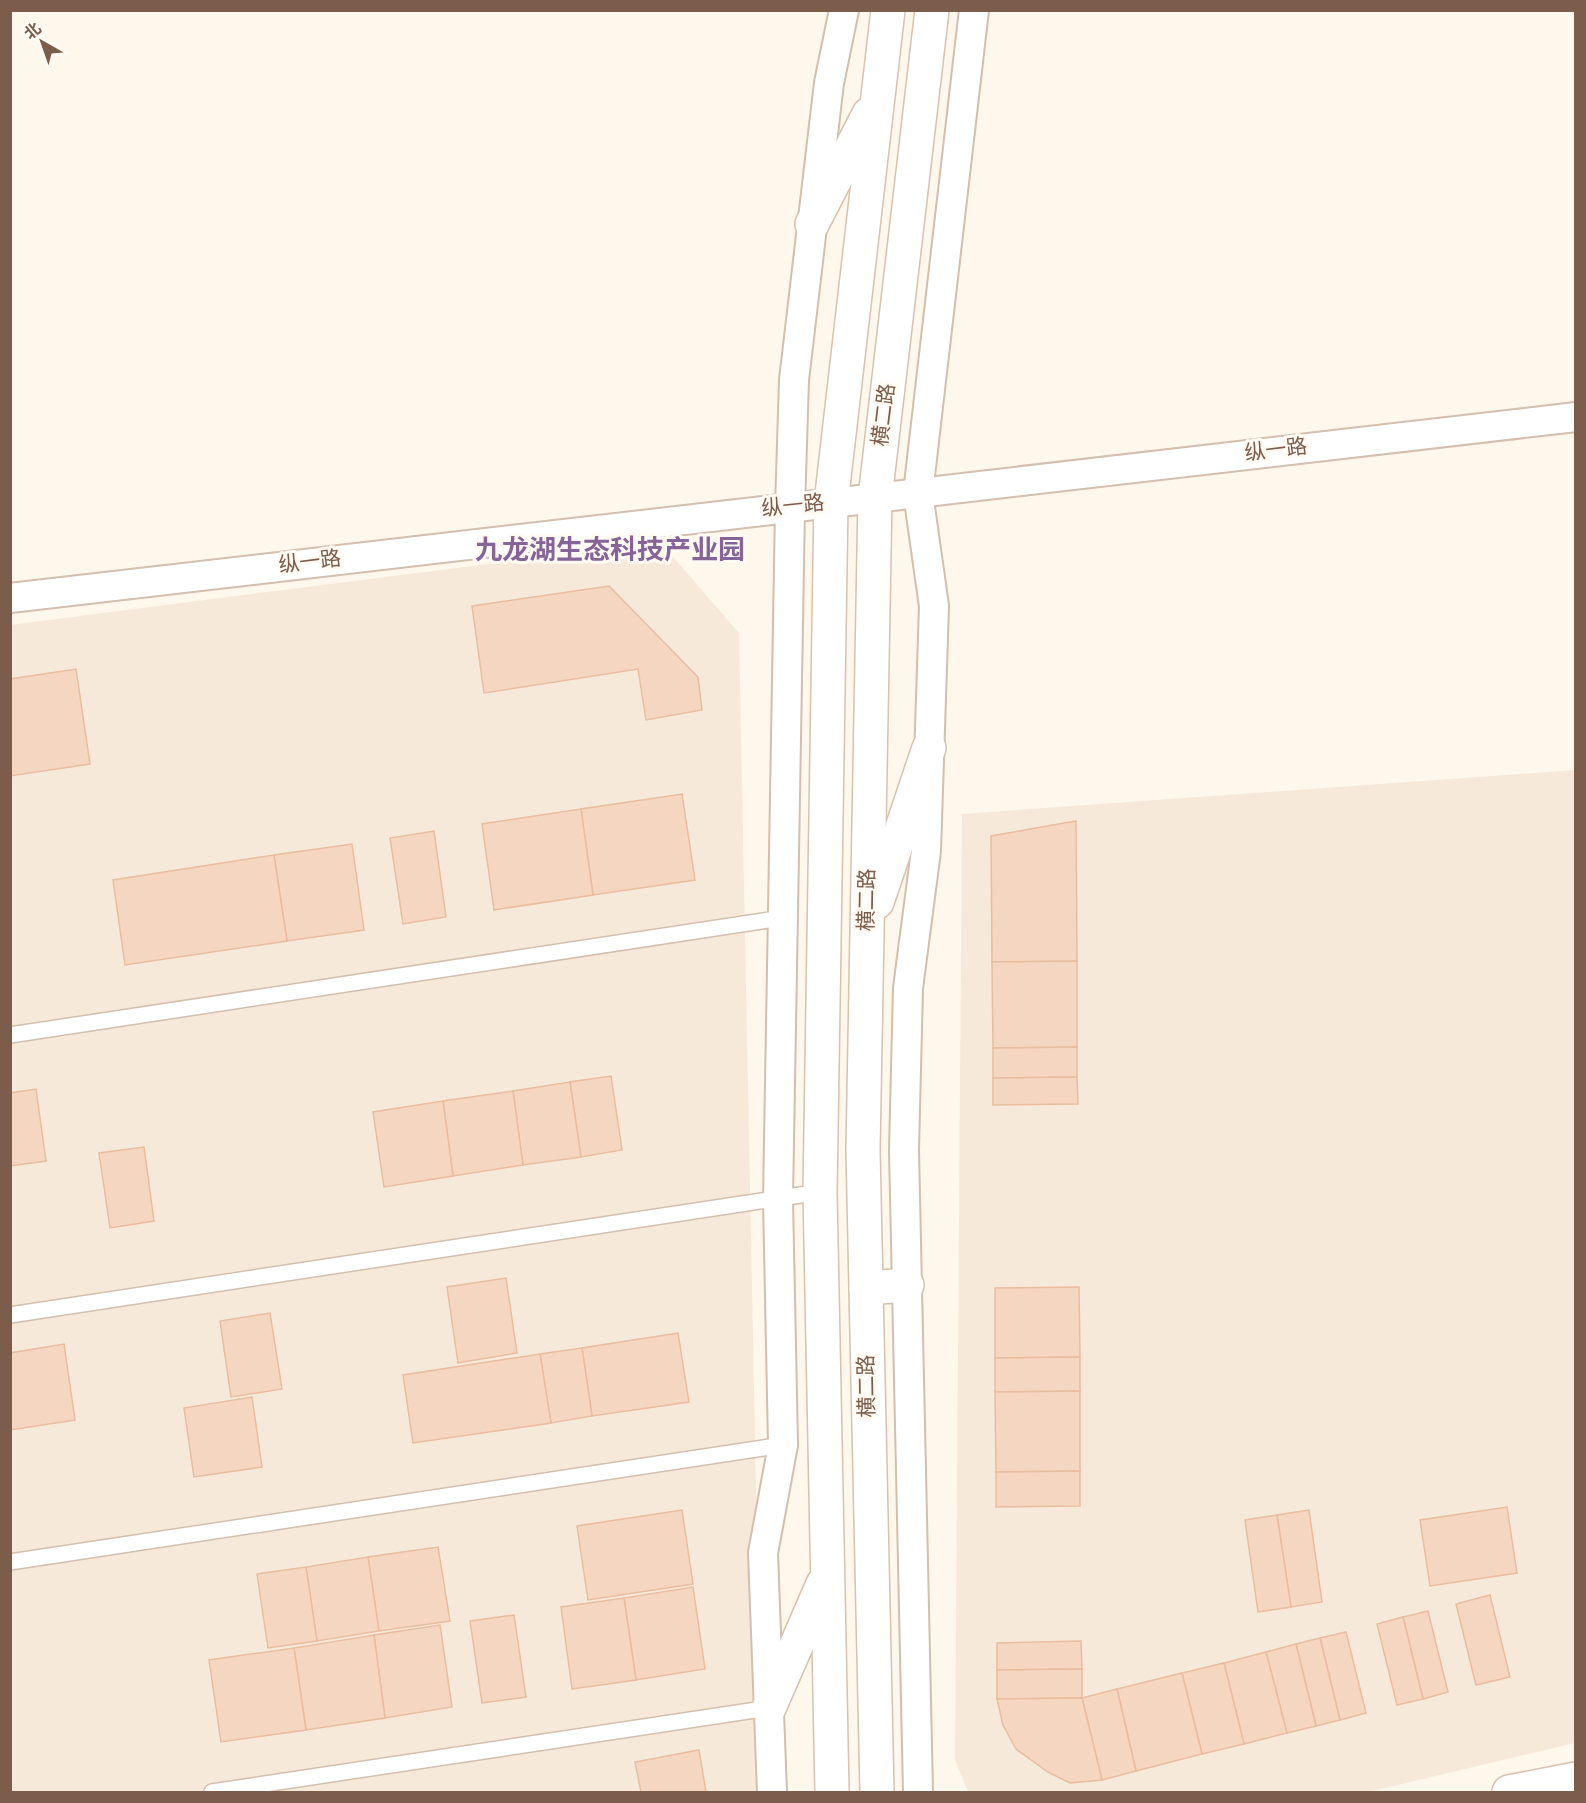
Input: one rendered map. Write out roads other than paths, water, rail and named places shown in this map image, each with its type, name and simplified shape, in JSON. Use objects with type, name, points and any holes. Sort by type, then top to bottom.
[{"type":"main road","name":"横二路","points":[[832,1792],[819,1192],[831,503],[888,10]]},
{"type":"main road","name":"横二路","points":[[877,1792],[862,1150],[875,498],[932,10]]},
{"type":"main road","points":[[812,224],[879,95],[922,97]]},
{"type":"main road","points":[[823,933],[867,933],[929,748]]},
{"type":"main road","points":[[866,1288],[907,1285]]},
{"type":"main road","points":[[770,1708],[828,1573],[872,1570]]},
{"type":"main road","points":[[1509,1792],[1575,1779]]},
{"type":"street","points":[[772,1792],[763,1553],[783,1445],[778,1199],[789,508],[794,380],[829,83],[844,10]]},
{"type":"street","points":[[918,1792],[904,1150],[908,988],[926,851],[934,606],[918,493],[974,10]]},
{"type":"street","name":"纵一路","points":[[10,598],[1575,417]]},
{"type":"lane","points":[[10,1035],[782,918]]},
{"type":"lane","points":[[10,1315],[819,1192]]},
{"type":"lane","points":[[10,1562],[783,1445]]},
{"type":"lane","points":[[212,1792],[770,1708]]},
{"type":"district","name":"九龙湖生态科技产业园","points":[[610,552]]}]
